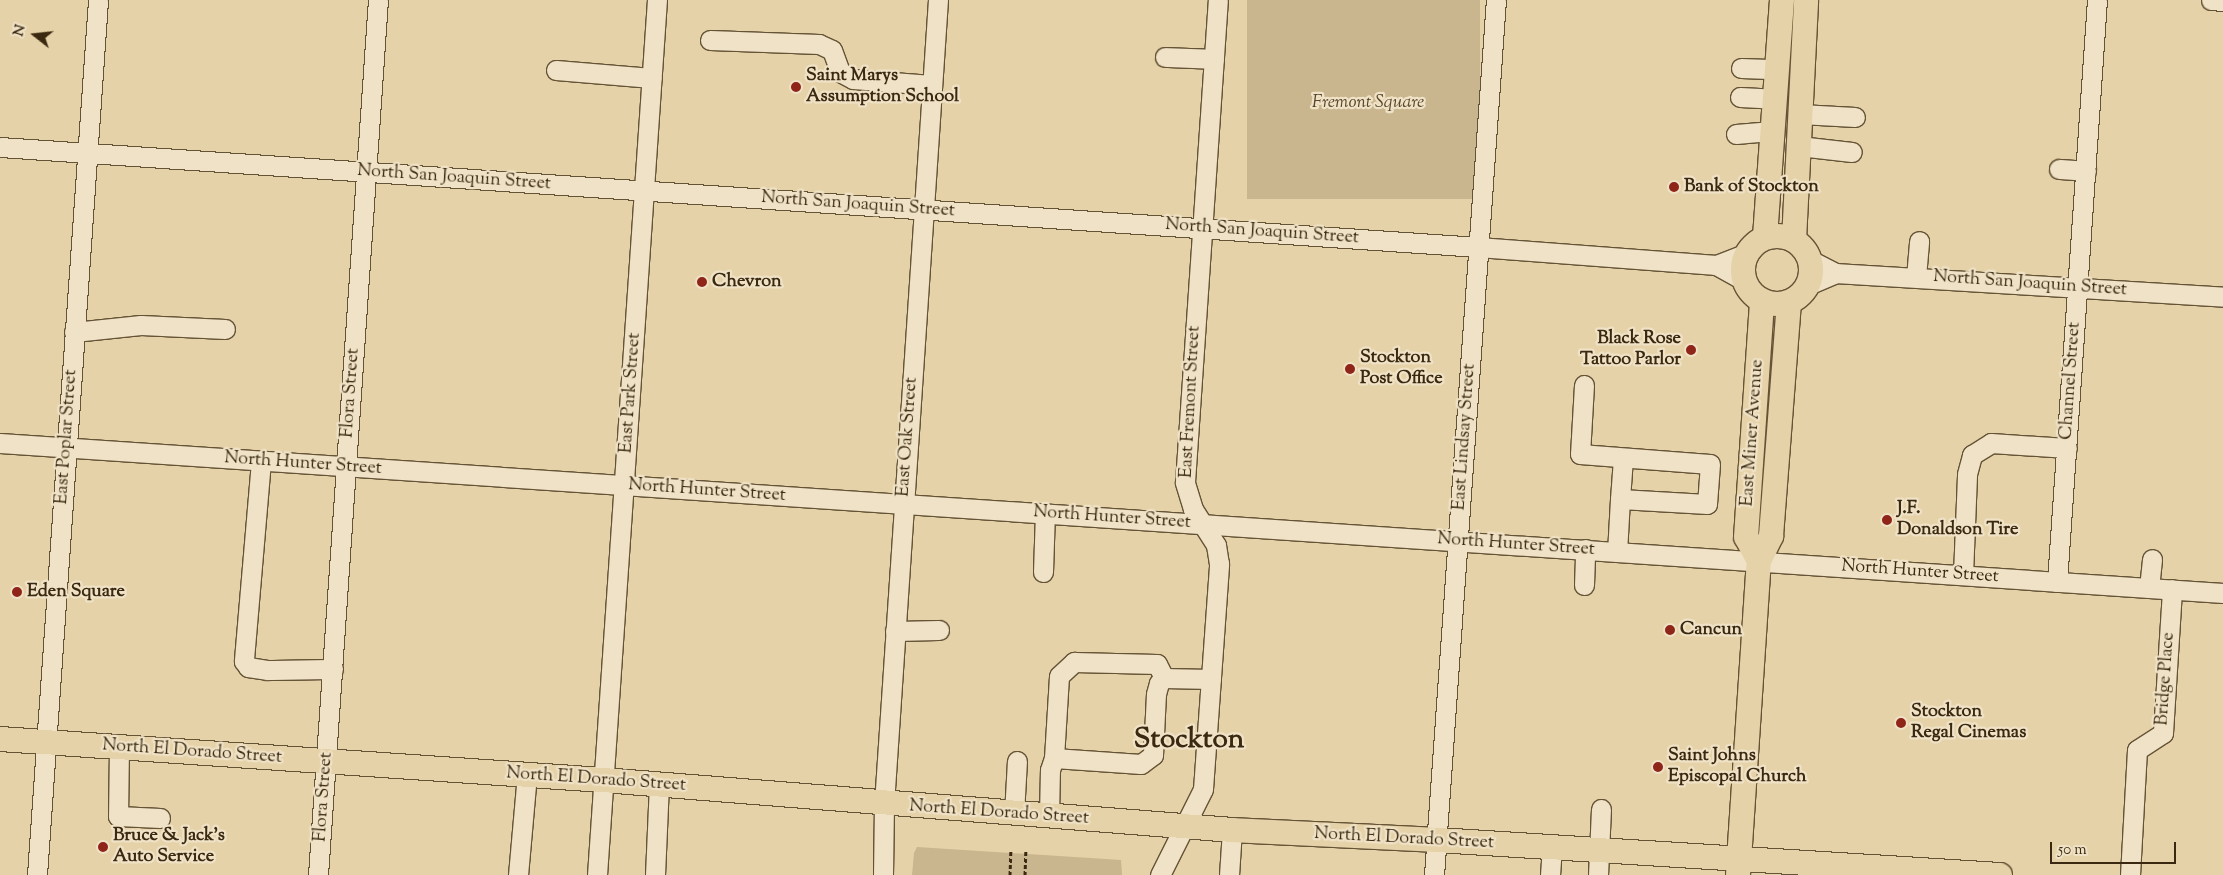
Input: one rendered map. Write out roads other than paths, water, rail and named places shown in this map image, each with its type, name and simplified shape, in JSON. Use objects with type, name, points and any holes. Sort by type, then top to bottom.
[{"type":"main road","points":[[1782,0],[1774,99],[1797,181],[1794,240]]},
{"type":"main road","points":[[1765,237],[1784,236],[1794,240],[1810,260],[1808,285],[1799,297],[1788,303],[1777,305],[1755,297],[1745,281],[1743,264],[1747,253],[1765,237],[1786,139],[1800,114],[1806,0]]},
{"type":"main road","name":"East Miner Avenue","points":[[1759,561],[1746,534],[1762,301]]},
{"type":"main road","name":"East Miner Avenue","points":[[1739,867],[1759,561],[1771,536],[1788,303]]},
{"type":"main road","name":"North El Dorado Street","points":[[0,739],[603,780],[884,804],[1232,830],[1599,850],[1739,867],[2000,875]]},
{"type":"street","name":"East Poplar Street","points":[[38,875],[98,0]]},
{"type":"street","name":"Flora Street","points":[[318,875],[378,0]]},
{"type":"street","name":"East Park Street","points":[[597,875],[657,0]]},
{"type":"street","name":"East Oak Street","points":[[882,875],[884,804],[895,630],[938,0]]},
{"type":"street","name":"East Fremont Street","points":[[1160,875],[1203,788],[1219,564],[1216,544],[1202,524],[1187,494],[1185,482],[1218,0]]},
{"type":"street","name":"East Lindsay Street","points":[[1434,875],[1496,0]]},
{"type":"street","name":"Channel Street","points":[[2057,582],[2097,0]]},
{"type":"street","points":[[2211,0],[2223,1]]},
{"type":"street","points":[[710,40],[819,44],[832,50],[840,72],[853,79],[932,85]]},
{"type":"street","points":[[1166,57],[1214,59]]},
{"type":"street","points":[[1741,68],[1776,69]]},
{"type":"street","points":[[556,70],[652,78]]},
{"type":"street","points":[[1740,97],[1774,99]]},
{"type":"street","points":[[1800,114],[1855,117]]},
{"type":"street","points":[[1736,134],[1786,139],[1852,152]]},
{"type":"street","name":"North San Joaquin Street","points":[[0,147],[645,192],[1202,228],[1716,265],[1745,281]]},
{"type":"street","points":[[2059,169],[2086,171]]},
{"type":"street","points":[[1916,277],[1919,241]]},
{"type":"street","name":"North San Joaquin Street","points":[[1716,265],[1747,253]]},
{"type":"street","name":"North San Joaquin Street","points":[[1810,260],[1836,273],[2223,297]]},
{"type":"street","name":"North San Joaquin Street","points":[[1808,285],[1836,273]]},
{"type":"street","points":[[74,332],[141,325],[225,329]]},
{"type":"street","points":[[1584,385],[1580,454],[1710,464],[1707,504],[1620,499]]},
{"type":"street","name":"North Hunter Street","points":[[0,443],[2223,593]]},
{"type":"street","points":[[1963,576],[1966,474],[1972,455],[1991,443],[2067,448]]},
{"type":"street","points":[[1617,552],[1623,458]]},
{"type":"street","points":[[261,461],[244,660],[248,667],[267,670],[333,669]]},
{"type":"street","points":[[1043,572],[1045,513]]},
{"type":"street","points":[[1584,585],[1585,549]]},
{"type":"street","points":[[2149,588],[2152,559]]},
{"type":"street","name":"Bridge Place","points":[[2130,875],[2137,750],[2163,733],[2172,589]]},
{"type":"street","points":[[895,630],[939,630]]},
{"type":"street","points":[[1049,816],[1050,770],[1054,758],[1058,676],[1074,662],[1157,664],[1164,678]]},
{"type":"street","points":[[1164,678],[1211,679]]},
{"type":"street","points":[[1054,758],[1141,764],[1147,761],[1153,755],[1156,694],[1164,678]]},
{"type":"street","points":[[119,747],[118,816],[160,818]]},
{"type":"street","points":[[1014,814],[1017,761]]},
{"type":"street","points":[[518,875],[527,775]]},
{"type":"street","points":[[655,875],[659,785]]},
{"type":"street","points":[[1598,875],[1601,809]]},
{"type":"street","points":[[1229,875],[1232,830]]},
{"type":"street","points":[[1550,875],[1552,847]]},
{"type":"place","name":"Saint Marys Assumption School","points":[[796,87]]},
{"type":"place","name":"Bank of Stockton","points":[[1674,187]]},
{"type":"place","name":"Chevron","points":[[702,282]]},
{"type":"place","name":"Black Rose Tattoo Parlor","points":[[1691,350]]},
{"type":"place","name":"Stockton Post Office","points":[[1350,369]]},
{"type":"place","name":"J.F. Donaldson Tire","points":[[1887,520]]},
{"type":"place","name":"Eden Square","points":[[17,592]]},
{"type":"place","name":"Cancun","points":[[1670,630]]},
{"type":"place","name":"Stockton Regal Cinemas","points":[[1901,723]]},
{"type":"place","name":"Saint Johns Episcopal Church","points":[[1658,767]]},
{"type":"place","name":"Bruce & Jack's Auto Service","points":[[103,847]]},
{"type":"district","name":"Stockton","points":[[1189,740]]},
{"type":"park label","name":"Fremont Square","points":[[1368,103]]}]
